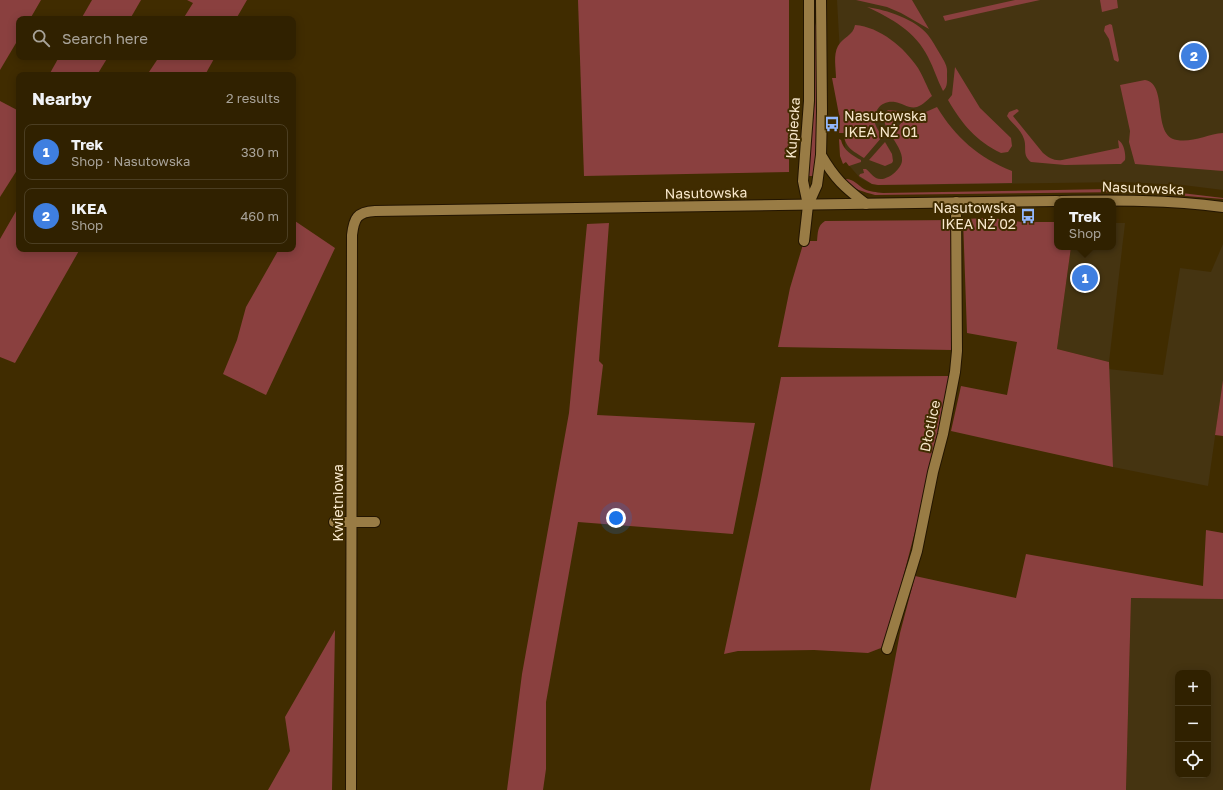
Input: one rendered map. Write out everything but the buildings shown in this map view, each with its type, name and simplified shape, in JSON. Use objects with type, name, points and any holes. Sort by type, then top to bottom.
[{"type":"street","name":"Kupiecka","points":[[808,205],[803,181],[809,101],[809,0]]},
{"type":"street","name":"Kupiecka","points":[[808,205],[817,185],[821,155],[821,0]]},
{"type":"street","points":[[821,155],[836,178],[850,192],[866,204]]},
{"type":"street","name":"Nasutowska","points":[[1116,200],[1142,200],[1223,207]]},
{"type":"street","name":"Nasutowska","points":[[357,216],[368,211],[1054,201]]},
{"type":"street","name":"Dłotlice","points":[[887,649],[916,551],[943,434],[955,372],[957,351],[956,202]]},
{"type":"street","points":[[804,241],[808,205]]},
{"type":"street","name":"Kwietniowa","points":[[351,790],[352,235],[354,221],[357,216]]},
{"type":"street","points":[[334,522],[375,522]]},
{"type":"shaded area","points":[[0,0],[41,0],[32,16],[16,16],[16,43],[0,70]]},
{"type":"shaded area","points":[[92,0],[141,0],[132,16],[83,16]]},
{"type":"shaded area","points":[[187,0],[247,0],[238,16],[185,16],[193,3]]},
{"type":"shaded area","points":[[578,0],[789,0],[789,172],[584,176]]},
{"type":"shaded area","points":[[837,0],[1223,0],[1223,190],[1183,185],[1124,182],[872,184],[860,178],[846,162]]},
{"type":"shaded area","points":[[856,0],[912,0],[929,29],[887,7]]},
{"type":"shaded area","points":[[1015,0],[1040,0],[945,21],[943,16]]},
{"type":"shaded area","points":[[1100,0],[1117,0],[1118,8],[1102,12]]},
{"type":"shaded area","points":[[867,7],[883,10],[900,16],[916,24],[928,35],[946,66],[947,83],[946,88],[943,91],[928,57],[917,40],[894,21]]},
{"type":"shaded area","points":[[817,19],[818,126],[815,176],[808,176],[815,97],[815,26]]},
{"type":"shaded area","points":[[1110,24],[1112,25],[1119,60],[1118,62],[1114,60],[1109,39],[1104,31],[1105,26]]},
{"type":"shaded area","points":[[855,25],[882,34],[899,46],[922,74],[932,96],[917,107],[890,102],[882,104],[875,114],[875,123],[882,137],[864,158],[847,145],[844,138],[844,133],[839,133],[840,120],[832,78],[836,78],[836,50],[842,40],[852,32]]},
{"type":"shaded area","points":[[57,60],[106,60],[99,72],[51,72]]},
{"type":"shaded area","points":[[157,60],[213,60],[207,72],[149,72]]},
{"type":"shaded area","points":[[955,67],[980,108],[1011,138],[1012,146],[1008,152],[1001,153],[984,143],[970,131],[953,109],[948,100],[952,95]]},
{"type":"shaded area","points":[[1145,80],[1152,84],[1156,90],[1164,130],[1169,136],[1183,141],[1223,133],[1223,171],[1135,164],[1129,142],[1130,131],[1120,85]]},
{"type":"shaded area","points":[[0,101],[16,109],[16,172],[0,197]]},
{"type":"shaded area","points":[[937,107],[952,128],[969,145],[989,160],[1012,171],[1012,183],[878,185],[872,184],[859,176],[860,174],[864,173],[863,169],[866,169],[876,178],[880,179],[884,179],[896,172],[901,165],[902,158],[891,135],[908,115],[919,115]]},
{"type":"shaded area","points":[[1017,109],[1019,111],[1013,116],[1043,153],[1052,159],[1062,160],[1119,148],[1118,140],[1124,149],[1125,160],[1121,164],[1065,165],[1031,162],[1026,154],[1023,135],[1007,116],[1009,112]]},
{"type":"shaded area","points":[[888,110],[903,113],[888,130],[884,122],[884,115]]},
{"type":"shaded area","points":[[839,139],[846,150],[861,160],[861,162],[849,166],[846,162],[843,164],[840,156]]},
{"type":"shaded area","points":[[885,142],[892,154],[892,163],[885,166],[869,160]]},
{"type":"shaded area","points":[[846,179],[853,181],[866,190],[883,193],[1111,189],[1173,192],[1223,199],[1130,192],[875,195],[851,186],[844,181]]},
{"type":"shaded area","points":[[16,211],[16,252],[78,252],[15,363],[0,357],[0,239]]},
{"type":"shaded area","points":[[991,218],[1022,222],[1054,222],[1054,250],[1071,250],[1057,349],[1109,362],[1113,467],[951,431],[961,386],[1007,395],[1017,342],[967,333],[963,219]]},
{"type":"shaded area","points":[[956,220],[952,350],[778,347],[790,288],[804,241],[817,241],[819,227],[822,223],[825,221]]},
{"type":"shaded area","points":[[296,222],[335,248],[266,395],[223,374],[237,340],[246,307],[277,252],[296,252]]},
{"type":"shaded area","points":[[609,223],[599,361],[603,365],[597,415],[755,423],[733,534],[578,522],[546,702],[546,769],[543,790],[507,790],[522,674],[569,413],[587,224]]},
{"type":"shaded area","points":[[1116,223],[1125,223],[1109,362],[1057,349],[1071,250],[1116,250]]},
{"type":"shaded area","points":[[1223,244],[1223,380],[1208,486],[1113,467],[1108,369],[1163,375],[1180,268],[1211,272]]},
{"type":"shaded area","points":[[950,376],[924,497],[888,635],[881,648],[868,653],[814,650],[738,651],[724,654],[758,495],[781,377]]},
{"type":"shaded area","points":[[1223,380],[1223,436],[1215,435]]},
{"type":"shaded area","points":[[1206,530],[1223,533],[1223,599],[1131,598],[1126,790],[870,790],[900,633],[915,576],[1016,598],[1026,554],[1203,586]]},
{"type":"shaded area","points":[[1131,598],[1223,599],[1223,790],[1126,790]]},
{"type":"shaded area","points":[[335,630],[332,790],[268,790],[290,751],[285,717]]},
{"type":"place","name":"IKEA","points":[[1194,56]]},
{"type":"place","name":"Nasutowska IKEA NŻ 01","points":[[832,124]]},
{"type":"place","name":"Nasutowska IKEA NŻ 02","points":[[1028,216]]},
{"type":"place","name":"Trek","points":[[1085,278]]}]
